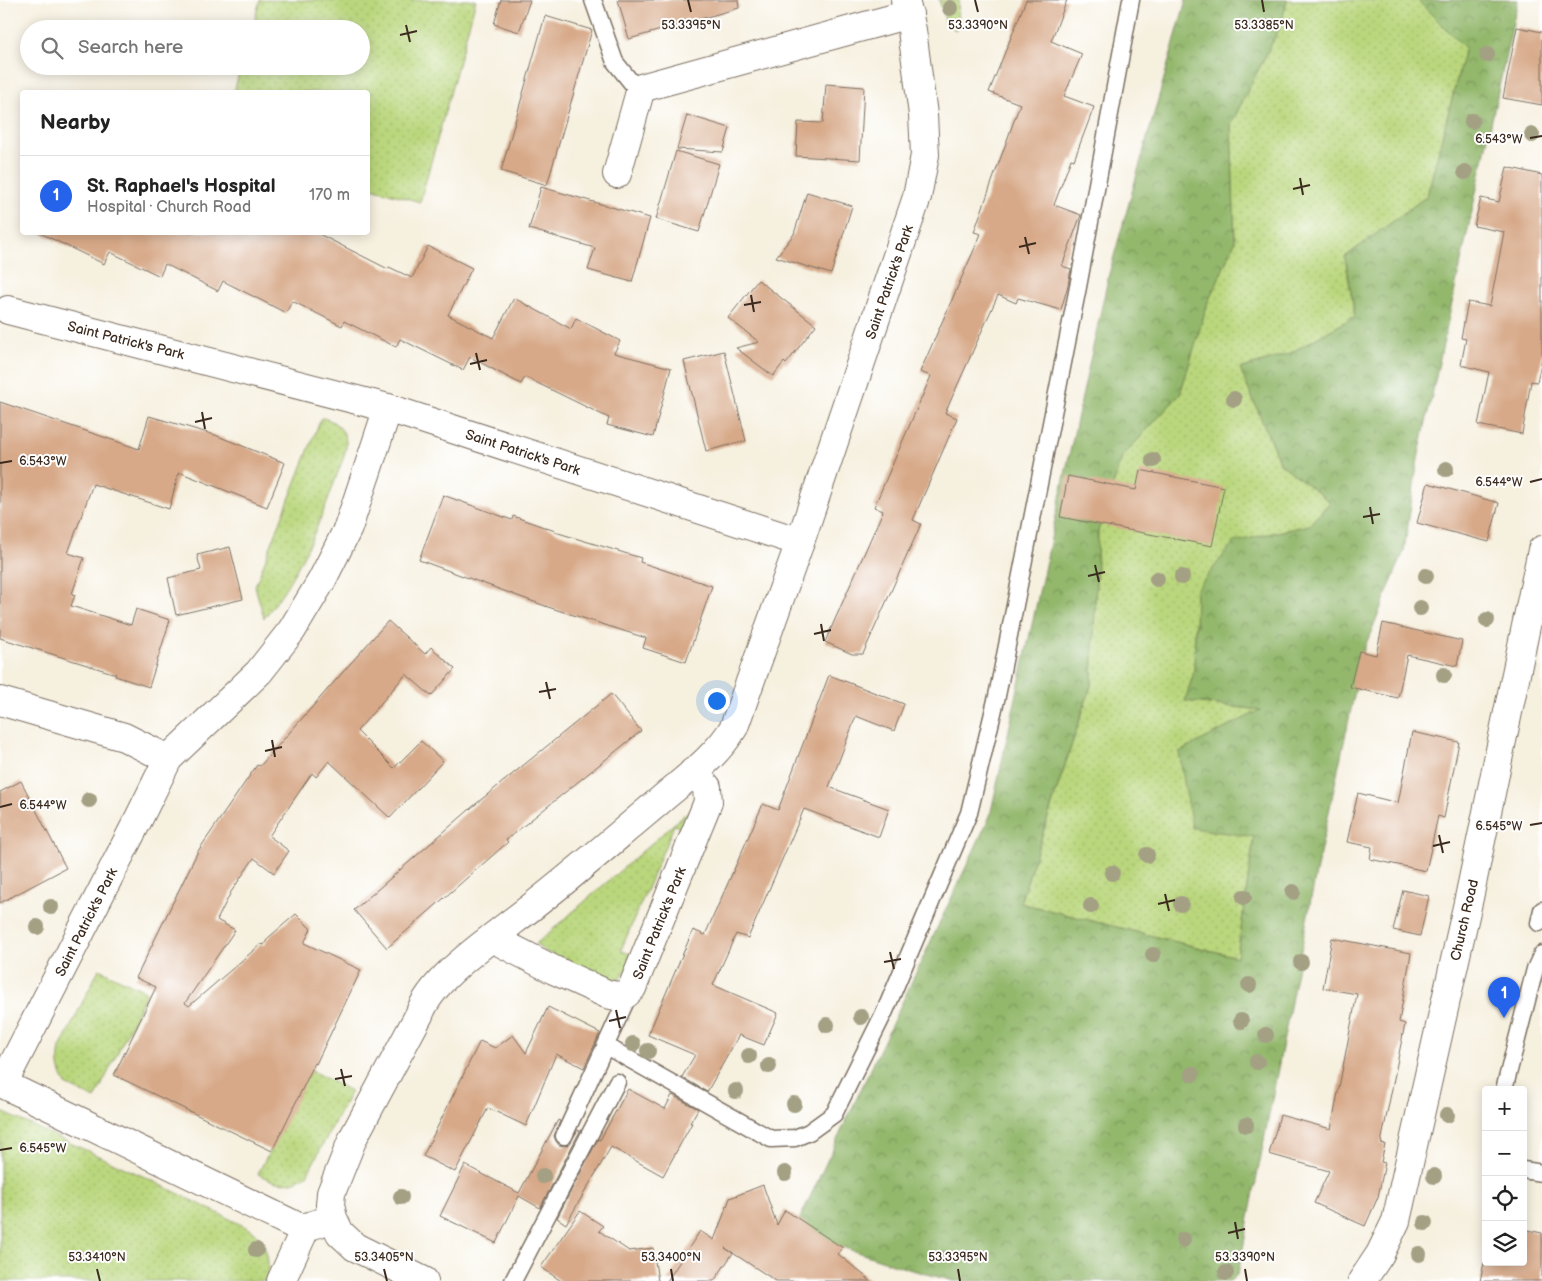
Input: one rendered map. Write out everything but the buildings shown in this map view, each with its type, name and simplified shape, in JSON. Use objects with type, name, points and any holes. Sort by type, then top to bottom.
[{"type":"street","name":"Saint Patrick's Park","points":[[332,1218],[331,1193],[353,1138],[420,1015],[423,1005],[436,986],[492,938],[555,889],[693,772],[722,745],[734,727],[800,542],[917,198],[925,155],[923,115],[907,7],[641,88]]},
{"type":"street","points":[[617,174],[641,88]]},
{"type":"street","name":"Saint Patrick's Park","points":[[8,310],[388,408],[800,542]]},
{"type":"street","name":"Saint Patrick's Park","points":[[305,1230],[1,1084],[137,822],[168,758],[259,672],[292,630],[322,580],[348,528],[388,408]]},
{"type":"street","name":"Church Road","points":[[1362,1281],[1380,1254],[1396,1221],[1471,889],[1542,550]]},
{"type":"street","points":[[0,701],[124,737],[168,758]]},
{"type":"street","name":"Saint Patrick's Park","points":[[492,938],[554,970],[607,994],[616,996],[626,994],[632,988],[708,802],[707,787],[693,772]]},
{"type":"street","points":[[281,1281],[306,1228],[332,1218],[340,1233],[355,1246],[424,1281]]},
{"type":"lane","points":[[593,0],[615,62],[631,82],[641,88]]},
{"type":"lane","points":[[606,1046],[771,1139],[795,1138],[809,1132],[834,1114],[843,1097],[885,1011],[969,813],[997,696],[1078,287],[1131,0]]},
{"type":"lane","points":[[1505,1086],[1535,969],[1542,954]]},
{"type":"lane","points":[[564,1136],[632,988]]},
{"type":"lane","points":[[513,1281],[617,1082]]},
{"type":"lane","points":[[1527,1171],[1542,1173]]},
{"type":"green space","points":[[260,0],[476,0],[420,202],[370,188],[370,90],[235,90],[239,75],[370,75],[370,20],[254,20]]},
{"type":"green space","points":[[939,0],[959,0],[956,30],[946,23]]},
{"type":"green space","points":[[1186,0],[1287,0],[1281,25],[1231,124],[1235,242],[1208,302],[1180,394],[1122,457],[1098,531],[1092,682],[1020,903],[1237,957],[1254,837],[1192,828],[1179,752],[1260,710],[1185,701],[1194,672],[1196,590],[1234,542],[1309,525],[1330,502],[1280,463],[1240,369],[1289,354],[1355,316],[1345,257],[1427,196],[1465,48],[1417,0],[1518,0],[1418,459],[1404,551],[1364,649],[1318,863],[1238,1274],[1230,1281],[954,1281],[908,1269],[794,1231],[990,816],[1109,274]]},
{"type":"green space","points":[[1287,0],[1417,0],[1465,48],[1427,196],[1345,257],[1355,316],[1289,354],[1240,369],[1280,463],[1330,502],[1309,525],[1259,536],[1196,590],[1194,672],[1185,701],[1261,710],[1254,837],[1237,957],[1020,903],[1092,683],[1098,531],[1122,457],[1180,394],[1208,302],[1235,242],[1231,124],[1281,25]]},
{"type":"green space","points":[[321,418],[334,422],[344,433],[346,446],[344,455],[323,513],[306,550],[287,585],[264,618],[255,586]]},
{"type":"green space","points":[[693,807],[685,830],[674,825],[621,950],[631,955],[625,972],[617,981],[613,982],[544,951],[536,944]]},
{"type":"green space","points":[[99,969],[147,992],[95,1099],[66,1085],[60,1071],[59,1058],[60,1048]]},
{"type":"green space","points":[[310,1070],[351,1091],[307,1175],[288,1183],[276,1182],[258,1174]]},
{"type":"green space","points":[[0,1111],[147,1178],[252,1230],[261,1241],[268,1259],[266,1281],[0,1281]]},
{"type":"place","name":"St. Raphael's Hospital","points":[[1504,1018]]}]
